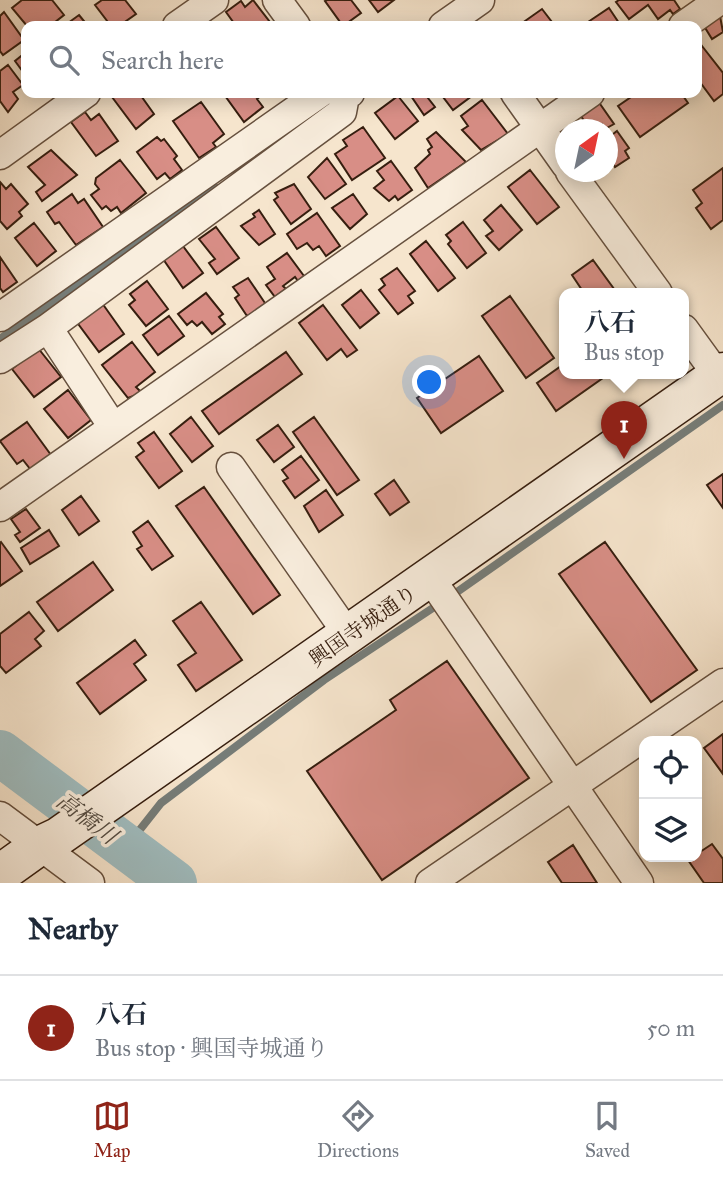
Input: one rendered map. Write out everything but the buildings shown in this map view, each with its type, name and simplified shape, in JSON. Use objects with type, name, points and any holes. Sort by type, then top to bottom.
[{"type":"main road","name":"興国寺城通り","points":[[9,875],[48,841],[349,636],[440,591],[720,374]]},
{"type":"street","points":[[184,21],[214,0]]},
{"type":"street","points":[[277,0],[292,21]]},
{"type":"street","points":[[690,21],[720,0]]},
{"type":"street","points":[[0,155],[79,98]]},
{"type":"street","points":[[0,317],[333,98]]},
{"type":"street","points":[[0,359],[48,328],[342,112],[340,98]]},
{"type":"street","points":[[518,98],[555,151]]},
{"type":"street","points":[[0,507],[583,98]]},
{"type":"street","points":[[577,182],[654,288]]},
{"type":"street","points":[[48,328],[113,427]]},
{"type":"street","points":[[689,334],[720,374]]},
{"type":"street","points":[[231,467],[349,636]]},
{"type":"street","points":[[440,591],[639,883]]},
{"type":"street","points":[[430,883],[723,683]]},
{"type":"street","points":[[0,816],[48,841],[90,883]]},
{"type":"waterway","points":[[0,339],[216,188]]},
{"type":"waterway","points":[[127,846],[161,803],[324,680],[457,592],[723,405]]},
{"type":"waterway","name":"高橋川","points":[[0,753],[174,883]]},
{"type":"place","name":"八石","points":[[624,459]]}]
